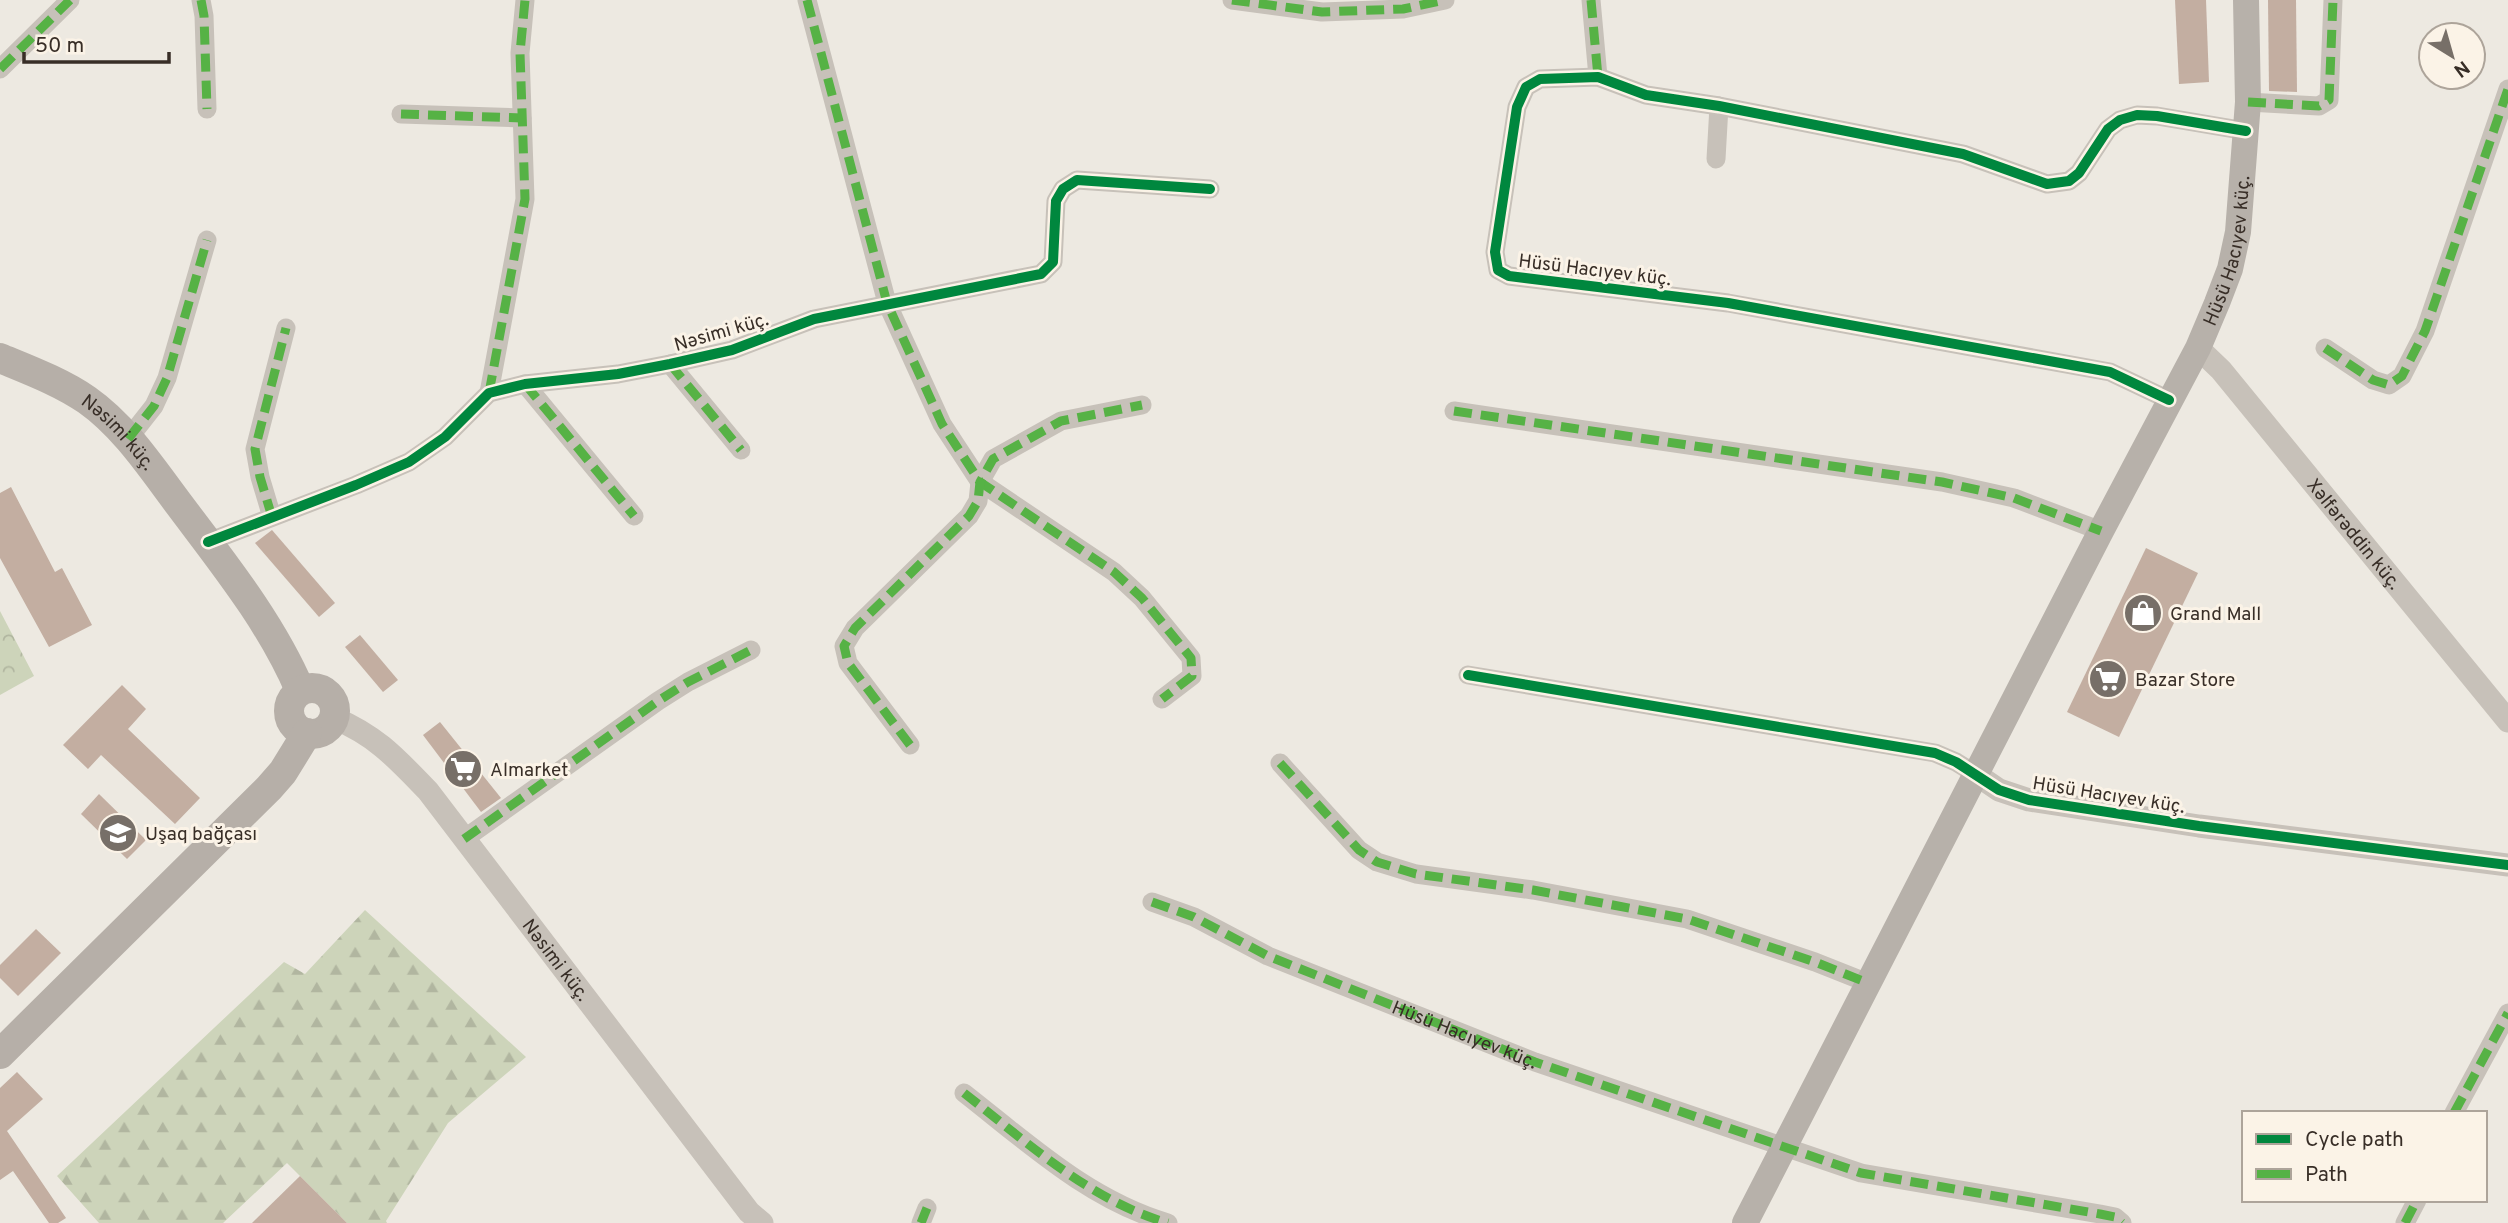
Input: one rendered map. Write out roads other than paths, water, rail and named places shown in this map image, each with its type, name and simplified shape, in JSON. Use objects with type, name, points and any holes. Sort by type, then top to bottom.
[{"type":"main road","name":"Hüsü Hacıyev küç.","points":[[1745,1223],[2198,348],[2230,269],[2238,232],[2248,102],[2246,0]]},
{"type":"main road","name":"Nəsimi küç.","points":[[0,358],[65,386],[107,416],[128,439],[208,542],[268,628],[300,691]]},
{"type":"main road","points":[[311,687],[322,689],[331,696],[335,707],[334,718],[328,727],[318,733],[307,733],[298,729],[290,720],[292,698],[311,687]]},
{"type":"main road","points":[[0,1054],[269,788],[283,772],[307,733]]},
{"type":"street","points":[[0,69],[70,0]]},
{"type":"street","points":[[201,0],[204,16],[207,109]]},
{"type":"street","points":[[208,542],[409,462],[445,437],[489,393],[525,199],[520,53],[525,0]]},
{"type":"street","points":[[807,0],[887,303],[943,425],[980,481],[1114,572],[1142,598],[1191,658],[1192,676],[1162,699]]},
{"type":"street","points":[[1232,0],[1322,12],[1402,9],[1445,0]]},
{"type":"street","points":[[1591,0],[1598,77]]},
{"type":"street","points":[[2248,102],[2319,106],[2329,100],[2333,0]]},
{"type":"street","name":"Hüsü Hacıyev küç.","points":[[2169,400],[2110,372],[1728,303],[1509,276],[1498,270],[1494,252],[1517,107],[1526,87],[1540,79],[1598,77],[1646,95],[1719,106],[1963,154],[2047,184],[2069,181],[2079,173],[2108,129],[2120,120],[2137,115],[2246,131]]},
{"type":"street","points":[[2325,348],[2373,380],[2389,385],[2402,376],[2425,331],[2508,89]]},
{"type":"street","points":[[1716,159],[1719,106]]},
{"type":"street","points":[[401,114],[522,118]]},
{"type":"street","name":"Nəsimi küç.","points":[[489,393],[524,384],[670,364],[732,350],[814,319],[1041,274],[1053,262],[1056,201],[1063,189],[1077,180],[1210,189]]},
{"type":"street","points":[[128,439],[154,406],[167,378],[207,240]]},
{"type":"street","points":[[272,517],[255,449],[286,328]]},
{"type":"street","name":"Xəlfərəddin küç.","points":[[2198,348],[2221,370],[2508,721]]},
{"type":"street","points":[[670,364],[741,450]]},
{"type":"street","points":[[524,384],[634,516]]},
{"type":"street","points":[[910,745],[848,663],[844,646],[855,628],[969,516],[978,501],[980,481],[993,459],[1061,421],[1142,405]]},
{"type":"street","points":[[1454,411],[1942,482],[2014,498],[2101,531]]},
{"type":"street","points":[[464,839],[657,701],[751,650]]},
{"type":"street","name":"Hüsü Hacıyev küç.","points":[[1468,675],[1935,754],[1956,762],[2000,790],[2029,800],[2199,826],[2508,865]]},
{"type":"street","name":"Nəsimi küç.","points":[[334,718],[359,728],[385,747],[428,792],[749,1212],[762,1223]]},
{"type":"street","points":[[1280,763],[1359,850],[1377,862],[1416,874],[1534,890],[1687,919],[1815,962],[1868,983]]},
{"type":"street","name":"Hüsü Hacıyev küç.","points":[[1152,902],[1194,917],[1268,956],[1535,1062],[1861,1173],[2100,1214],[2115,1217],[2122,1223]]},
{"type":"street","points":[[2455,1111],[2508,1013]]},
{"type":"street","points":[[964,1093],[1081,1184],[1120,1205],[1168,1223]]},
{"type":"street","points":[[2405,1223],[2413,1202]]},
{"type":"place","name":"Grand Mall","points":[[2143,613]]},
{"type":"place","name":"Bazar Store","points":[[2108,679]]},
{"type":"place","name":"Almarket","points":[[463,769]]},
{"type":"place","name":"Uşaq bağçası","points":[[118,833]]}]
